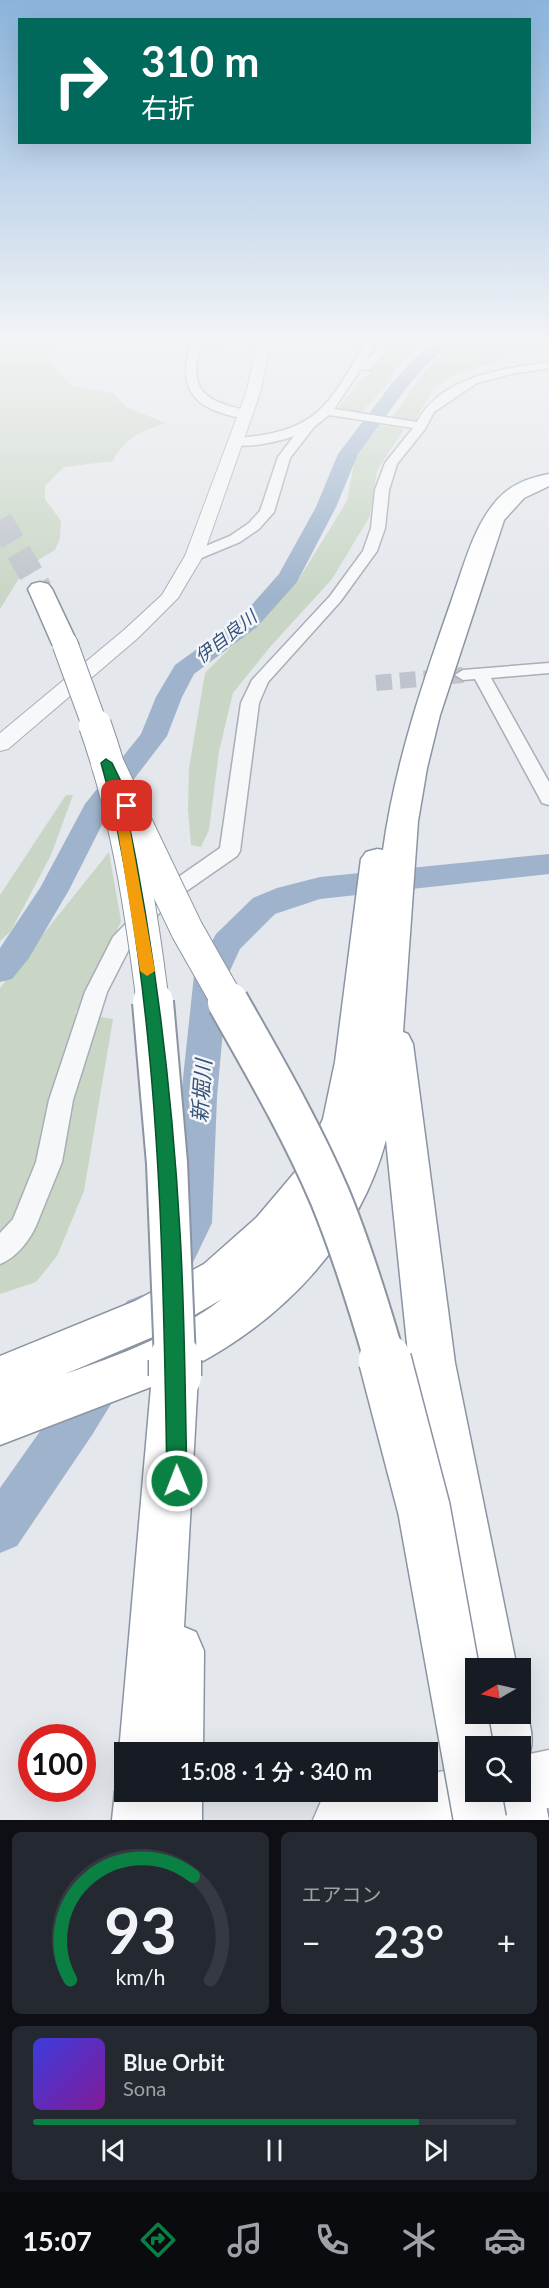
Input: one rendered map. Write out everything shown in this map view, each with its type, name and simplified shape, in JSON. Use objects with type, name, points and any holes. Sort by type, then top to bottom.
[{"type":"main road","points":[[0,1379],[152,1316],[219,1278],[272,1230],[316,1177],[342,1119],[354,1062],[383,907],[389,846],[392,769],[410,703],[468,545],[493,500],[509,486],[530,477],[549,474]]},
{"type":"main road","points":[[389,846],[428,707],[493,520],[504,503],[518,490],[549,480]]},
{"type":"main road","points":[[40,590],[65,644],[120,810],[130,857],[154,1017],[171,1233],[185,1360],[178,1503],[174,1742]]},
{"type":"main road","points":[[106,763],[187,930],[295,1122],[330,1197],[363,1284],[394,1390],[423,1509],[480,1820]]},
{"type":"main road","points":[[383,907],[403,1125],[432,1363],[488,1658]]},
{"type":"main road","points":[[0,1421],[125,1374],[185,1360],[287,1272],[340,1206],[358,1164],[372,1119],[390,991]]},
{"type":"main road","points":[[149,1742],[185,1360]]},
{"type":"main road","points":[[531,1783],[549,1779]]},
{"type":"main road","points":[[342,1820],[465,1796]]},
{"type":"main road","points":[[141,1820],[143,1802]]},
{"type":"main road","points":[[172,1820],[173,1802]]},
{"type":"main road","points":[[516,1802],[520,1820]]},
{"type":"street","points":[[0,744],[131,634],[169,598],[194,556],[241,427]]},
{"type":"street","points":[[236,442],[274,440],[308,427]]},
{"type":"street","points":[[194,556],[235,539],[267,512],[284,457],[308,427]]},
{"type":"street","points":[[0,1252],[23,1226],[49,1162],[61,1100],[93,1003],[123,937],[161,899],[230,851],[250,703],[260,680],[335,599],[370,551],[378,528],[382,490],[391,463],[415,427]]},
{"type":"street","points":[[549,668],[472,674],[549,799]]},
{"type":"green space","points":[[0,427],[155,427],[129,440],[113,461],[64,467],[45,486],[45,499],[61,521],[60,538],[55,550],[26,567],[0,609]]},
{"type":"green space","points":[[379,427],[404,429],[377,470],[370,516],[332,579],[270,647],[233,693],[219,751],[209,830],[201,847],[191,845],[188,809],[189,768],[205,673],[299,579],[347,501],[355,458]]},
{"type":"green space","points":[[66,795],[73,795],[51,855],[11,931],[0,941],[0,895]]},
{"type":"green space","points":[[109,852],[121,921],[91,990],[75,1013],[113,1019],[84,1191],[57,1256],[36,1282],[0,1294],[0,988]]},
{"type":"waterway","name":"伊自良川","points":[[0,970],[17,950],[54,890],[95,810],[154,736],[169,697],[184,670],[249,622],[289,577],[326,507],[348,454],[367,427]]},
{"type":"waterway","name":"新堀川","points":[[171,1264],[192,1223],[199,1097],[211,975],[227,942],[264,906],[288,896],[320,888],[549,864]]},
{"type":"waterway","name":"新堀川","points":[[0,1529],[76,1419],[142,1315]]},
{"type":"tunnel","points":[[0,520],[40,589]]},
{"type":"tunnel","points":[[376,683],[463,675]]},
{"type":"slow traffic","points":[[122,819],[147,971]]},
{"type":"route","points":[[127,806],[106,763],[128,847],[154,1017],[171,1233],[177,1481]]}]
